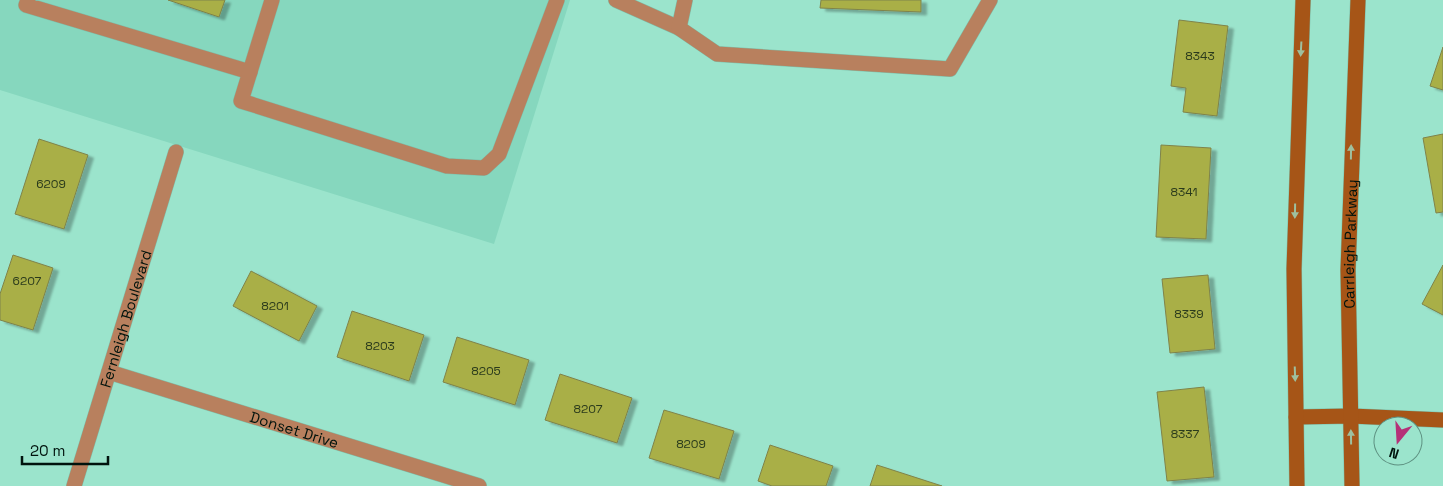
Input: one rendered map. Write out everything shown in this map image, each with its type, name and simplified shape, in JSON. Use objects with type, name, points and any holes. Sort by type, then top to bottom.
[{"type":"street","points":[[28,0],[26,5],[250,72]]},
{"type":"street","points":[[272,0],[241,101],[446,166],[484,168],[499,154],[557,0]]},
{"type":"street","points":[[616,0],[646,6],[717,54],[950,69],[990,0]]},
{"type":"street","points":[[679,28],[685,0]]},
{"type":"street","points":[[1298,486],[1294,269],[1303,0]]},
{"type":"street","name":"Carrleigh Parkway","points":[[1352,486],[1348,270],[1358,0]]},
{"type":"street","name":"Fernleigh Boulevard","points":[[74,486],[176,152]]},
{"type":"street","name":"Donset Drive","points":[[109,372],[479,486]]},
{"type":"street","points":[[1296,417],[1351,416],[1443,420]]},
{"type":"shaded area","points":[[0,0],[570,0],[494,244],[0,90]]},
{"type":"building","points":[[168,0],[225,0],[219,17]]},
{"type":"building","points":[[821,0],[921,0],[921,12],[820,8]]},
{"type":"building","points":[[1179,20],[1228,26],[1217,116],[1183,112],[1186,88],[1171,86]]},
{"type":"building","points":[[1443,47],[1443,90],[1430,86]]},
{"type":"building","points":[[1443,134],[1443,212],[1436,213],[1423,138]]},
{"type":"building","points":[[39,139],[88,155],[64,229],[15,214]]},
{"type":"building","points":[[1161,145],[1211,148],[1206,239],[1156,237]]},
{"type":"building","points":[[13,255],[53,268],[33,330],[0,320],[0,294]]},
{"type":"building","points":[[1443,265],[1443,315],[1422,304]]},
{"type":"building","points":[[251,271],[317,306],[299,341],[233,306]]},
{"type":"building","points":[[1208,275],[1215,349],[1170,353],[1162,279]]},
{"type":"building","points":[[352,311],[424,335],[409,381],[337,357]]},
{"type":"building","points":[[457,337],[529,360],[515,405],[443,382]]},
{"type":"building","points":[[560,374],[632,398],[617,443],[545,420]]},
{"type":"building","points":[[1204,387],[1214,477],[1167,481],[1157,392]]},
{"type":"building","points":[[664,410],[734,431],[719,479],[649,458]]},
{"type":"building","points":[[770,445],[833,466],[826,486],[772,486],[758,481]]},
{"type":"building","points":[[877,465],[942,486],[870,486]]}]
